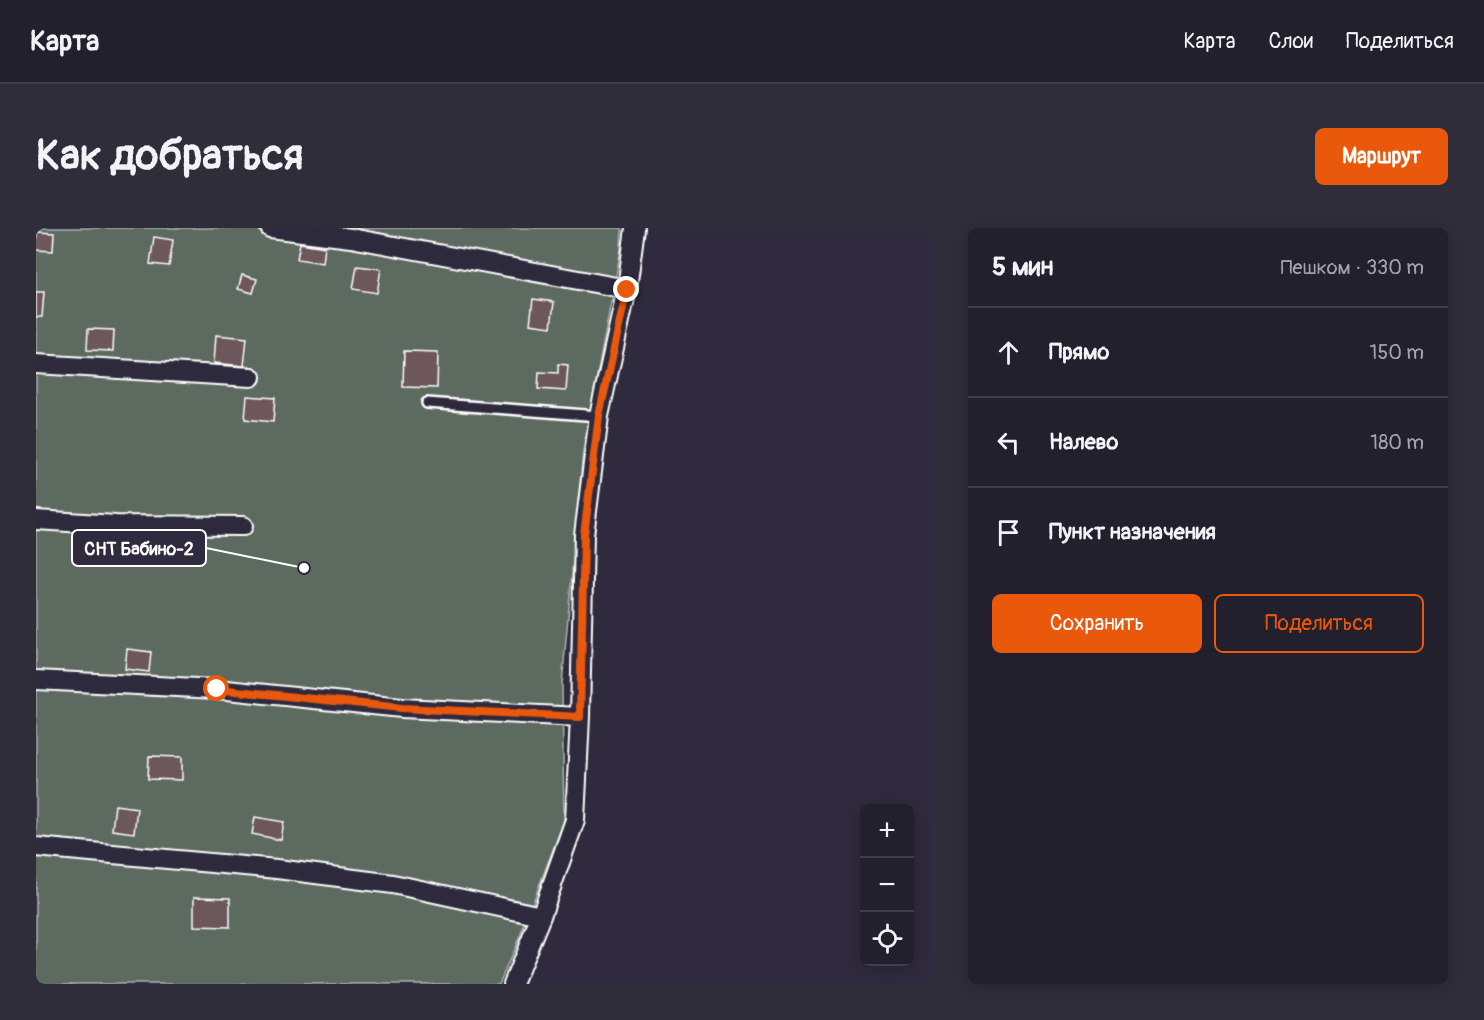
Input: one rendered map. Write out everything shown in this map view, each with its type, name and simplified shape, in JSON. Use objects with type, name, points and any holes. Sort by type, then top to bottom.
[{"type":"street","points":[[270,228],[351,238],[627,290]]},
{"type":"street","points":[[513,984],[541,916],[575,820],[584,535],[599,416],[627,290],[635,228]]},
{"type":"street","points":[[36,364],[251,377]]},
{"type":"street","points":[[36,520],[116,525],[243,526]]},
{"type":"street","points":[[36,680],[217,689],[402,708],[580,717]]},
{"type":"street","points":[[36,847],[277,868],[393,884],[541,916]]},
{"type":"lane","points":[[427,403],[599,416]]},
{"type":"green space","points":[[36,228],[622,228],[621,249],[583,451],[562,684],[564,821],[499,984],[36,984]]},
{"type":"building","points":[[37,232],[54,233],[53,251],[36,250]]},
{"type":"building","points":[[154,237],[173,240],[169,266],[150,264]]},
{"type":"building","points":[[300,243],[325,247],[323,263],[297,259]]},
{"type":"building","points":[[357,266],[381,269],[377,293],[353,289]]},
{"type":"building","points":[[242,275],[257,279],[253,293],[238,289]]},
{"type":"building","points":[[36,292],[44,292],[42,317],[36,317]]},
{"type":"building","points":[[533,299],[554,302],[551,327],[530,324]]},
{"type":"building","points":[[88,329],[114,330],[113,351],[87,350]]},
{"type":"building","points":[[216,335],[247,338],[244,366],[214,363]]},
{"type":"building","points":[[404,351],[438,352],[437,388],[403,387]]},
{"type":"building","points":[[558,364],[568,365],[566,391],[538,389],[539,372],[558,373]]},
{"type":"building","points":[[247,396],[275,398],[273,422],[245,419]]},
{"type":"building","points":[[127,649],[151,652],[149,672],[125,669]]},
{"type":"building","points":[[149,756],[182,757],[182,780],[148,779]]},
{"type":"building","points":[[115,805],[137,808],[134,833],[112,830]]},
{"type":"building","points":[[255,817],[284,822],[281,840],[252,834]]},
{"type":"building","points":[[194,897],[230,898],[230,927],[194,926]]},
{"type":"place","name":"СНТ Бабино-2","points":[[304,568]]},
{"type":"route","points":[[217,689],[402,708],[580,717],[584,535],[599,416],[627,290]]}]
